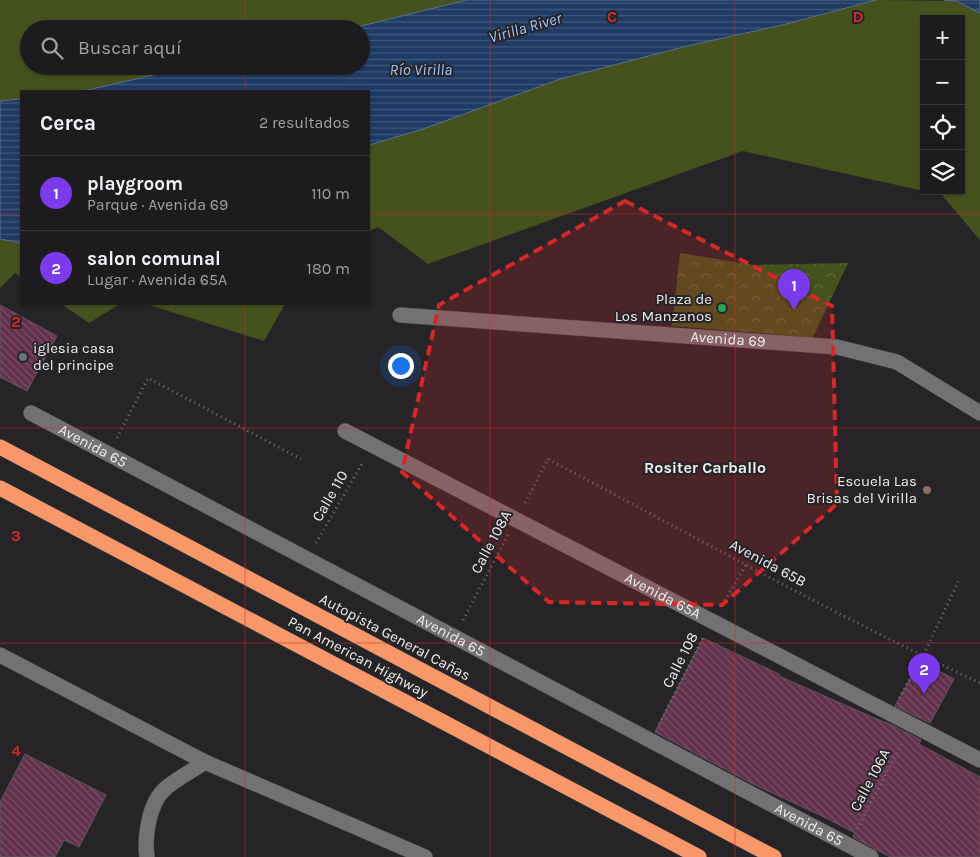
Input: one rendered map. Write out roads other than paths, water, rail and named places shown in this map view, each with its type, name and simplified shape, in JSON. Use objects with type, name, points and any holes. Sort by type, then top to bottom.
[{"type":"highway","name":"Autopista General Cañas","points":[[0,447],[774,857]]},
{"type":"highway","name":"Pan American Highway","points":[[0,488],[699,857]]},
{"type":"street","name":"Avenida 69","points":[[400,314],[836,347],[897,362],[980,414]]},
{"type":"street","name":"Avenida 65","points":[[31,413],[871,857]]},
{"type":"street","name":"Avenida 65A","points":[[345,431],[980,760]]},
{"type":"street","points":[[0,655],[205,762],[425,857]]},
{"type":"street","points":[[147,857],[145,844],[150,813],[164,789],[205,762]]},
{"type":"water","name":"Río Virilla","points":[[467,0],[876,0],[560,79],[423,129],[370,145],[370,90],[87,90],[154,75],[370,75],[370,24]]},
{"type":"water","points":[[944,0],[980,0],[980,13],[956,1]]},
{"type":"water","points":[[20,99],[20,243],[0,239],[0,101]]},
{"type":"place","name":"Plaza de Los Manzanos","points":[[722,308]]},
{"type":"place","name":"playgroom","points":[[794,310]]},
{"type":"place","name":"iglesia casa del principe","points":[[23,357]]},
{"type":"place","name":"Escuela Las Brisas del Virilla","points":[[927,490]]},
{"type":"place","name":"salon comunal","points":[[924,694]]},
{"type":"district","name":"Rositer Carballo","points":[[705,467]]},
{"type":"water label","name":"Virilla River","points":[[525,27]]}]
